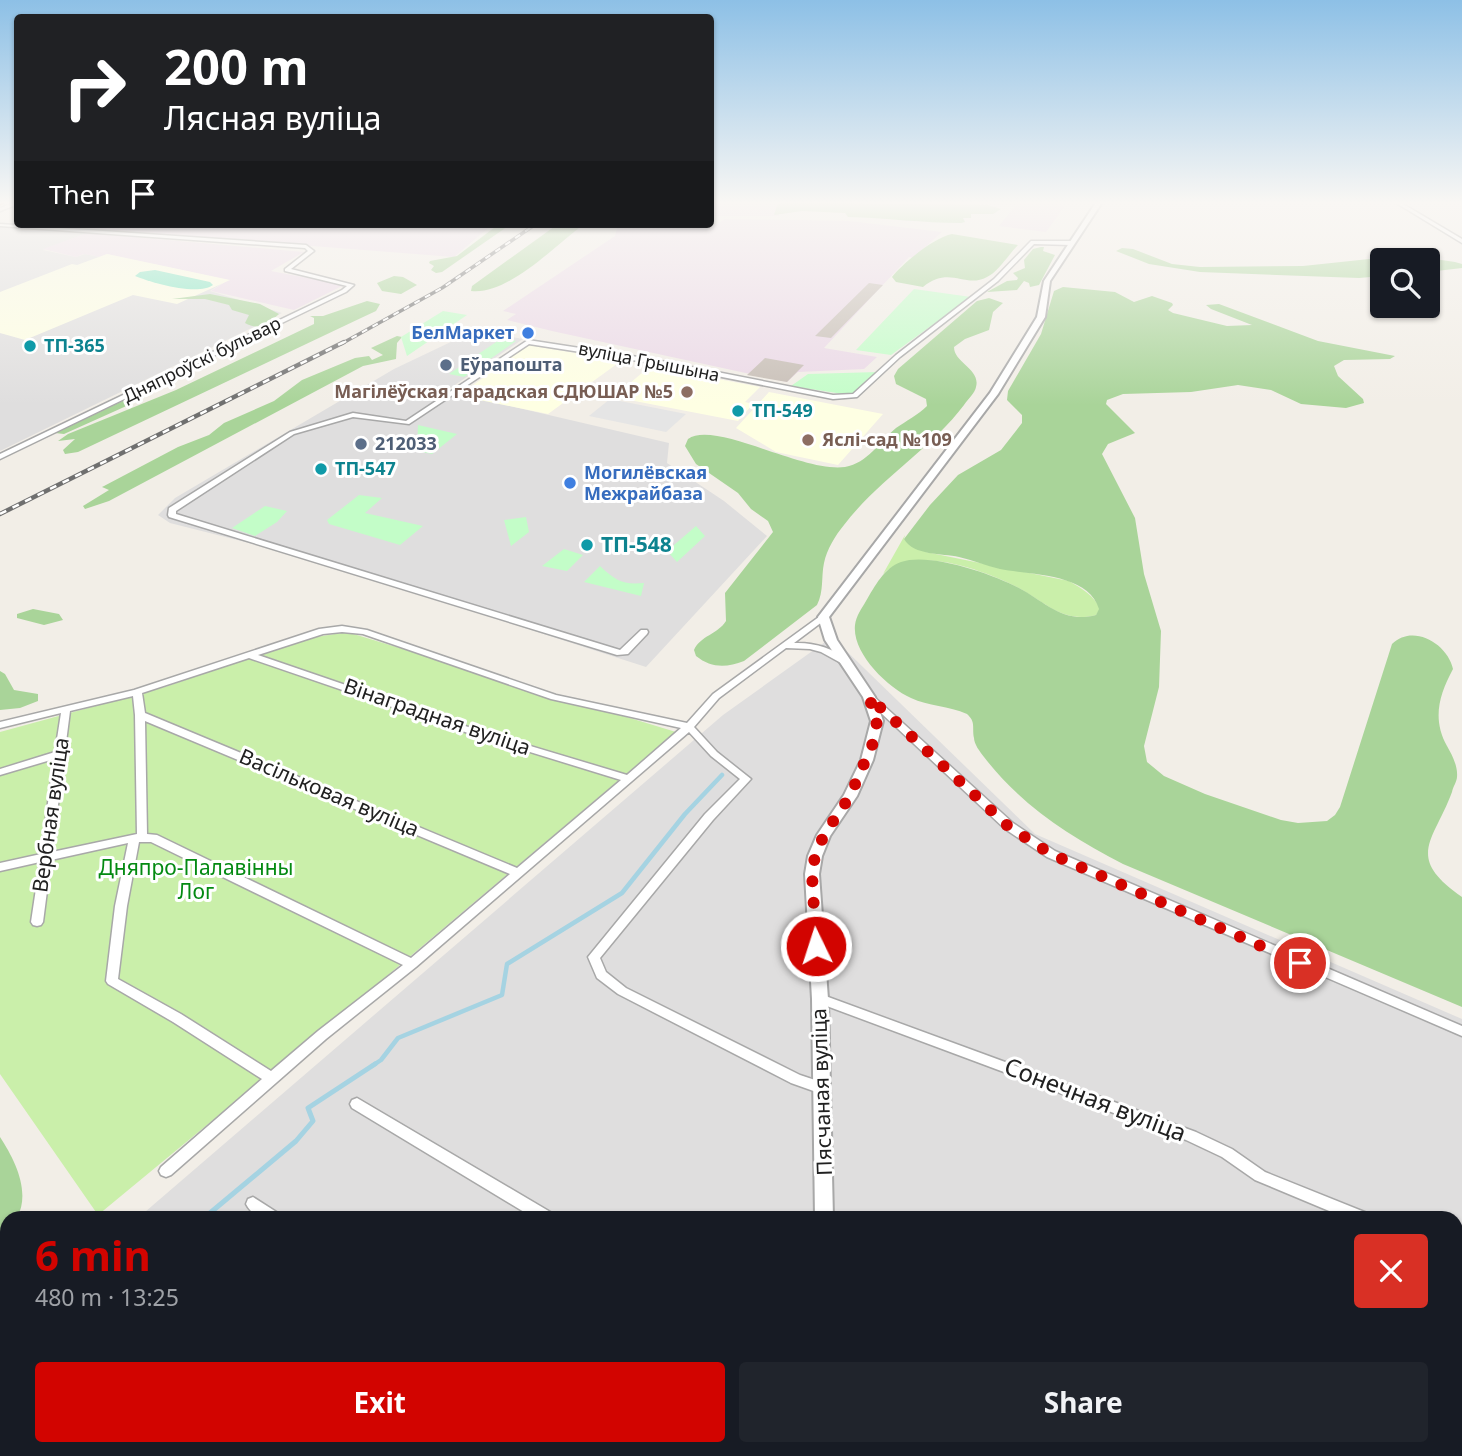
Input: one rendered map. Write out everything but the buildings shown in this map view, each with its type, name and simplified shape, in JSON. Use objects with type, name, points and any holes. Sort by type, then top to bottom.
[{"type":"street","name":"Дняпроўскі бульвар","points":[[0,457],[351,285],[288,269]]},
{"type":"street","name":"вуліца Грышына","points":[[644,632],[625,652],[620,653],[172,514],[172,510],[292,433],[352,415],[407,424],[527,342],[651,361],[833,397],[855,396],[898,356],[1007,269]]},
{"type":"street","points":[[166,1171],[271,1078],[412,964],[689,727],[716,695],[823,617],[994,394],[1041,317],[1047,281],[1055,269]]},
{"type":"street","name":"Пясчаная вуліца","points":[[823,617],[831,640],[869,697],[877,721],[873,743],[850,796],[824,835],[815,856],[812,874],[820,999],[824,1211]]},
{"type":"street","points":[[0,725],[136,691],[322,631],[354,630],[554,697],[689,727],[714,754],[746,779],[709,817],[594,957],[601,975],[622,991],[796,1079],[822,1088]]},
{"type":"street","points":[[784,647],[809,645],[828,651],[844,661]]},
{"type":"street","name":"Вінаградная вуліца","points":[[249,655],[471,731],[627,778]]},
{"type":"street","points":[[136,691],[140,715],[138,837],[111,978],[114,984],[177,1018],[271,1078]]},
{"type":"street","points":[[869,697],[1009,827],[1051,854],[1462,1031]]},
{"type":"street","name":"Вербная вуліца","points":[[37,922],[66,709]]},
{"type":"street","name":"Васільковая вуліца","points":[[140,715],[518,873]]},
{"type":"street","points":[[0,772],[60,754]]},
{"type":"street","points":[[0,867],[138,837],[162,841],[276,900],[412,964]]},
{"type":"street","name":"Сонечная вуліца","points":[[820,999],[1191,1136],[1219,1149],[1267,1180],[1345,1211]]},
{"type":"street","points":[[357,1104],[535,1211]]},
{"type":"street","points":[[254,1204],[264,1211]]},
{"type":"shaded area","points":[[0,269],[159,269],[224,282],[210,291],[282,313],[0,451]]},
{"type":"shaded area","points":[[59,269],[178,269],[230,280],[177,304],[133,295],[25,340],[0,333],[0,292]]},
{"type":"shaded area","points":[[177,269],[275,269],[271,271],[344,285],[294,310],[211,291],[228,280]]},
{"type":"shaded area","points":[[566,269],[898,269],[824,348],[877,357],[864,369],[798,372],[787,382],[507,320],[516,314],[503,311]]},
{"type":"shaded area","points":[[476,330],[523,339],[446,391],[669,443],[667,463],[724,501],[767,536],[646,667],[308,558],[170,523],[158,515],[175,498],[394,369]]},
{"type":"shaded area","points":[[528,345],[621,361],[548,414],[465,397],[465,391]]},
{"type":"shaded area","name":"Магілёўская гарадская СДЮШАР №5","points":[[650,366],[760,387],[745,402],[753,404],[738,421],[614,397]]},
{"type":"shaded area","name":"Яслі-сад №109","points":[[769,392],[883,414],[838,465],[776,452],[736,428]]},
{"type":"shaded area","points":[[610,399],[686,414],[666,432],[589,416]]},
{"type":"shaded area","points":[[832,637],[1035,834],[1462,1019],[1462,1211],[146,1211],[723,715]]},
{"type":"green space","points":[[432,269],[446,269],[436,273]]},
{"type":"green space","points":[[496,269],[527,269],[500,286],[471,291],[472,286]]},
{"type":"green space","points":[[900,269],[997,269],[979,280],[941,278],[923,287],[896,282],[892,277]]},
{"type":"green space","points":[[1023,269],[1048,269],[1039,285],[1030,287],[1029,283],[1024,281],[1017,290],[987,292],[1007,281],[1017,280],[1013,273]]},
{"type":"green space","points":[[1181,269],[1370,269],[1370,277]]},
{"type":"green space","points":[[155,270],[210,282],[213,285],[186,289],[135,276],[140,272]]},
{"type":"green space","points":[[394,276],[403,277],[417,285],[401,294],[382,291],[377,283]]},
{"type":"green space","points":[[1063,287],[1115,292],[1134,302],[1152,296],[1172,303],[1168,310],[1173,313],[1227,326],[1252,325],[1206,305],[1219,304],[1318,341],[1395,356],[1390,359],[1344,360],[1334,366],[1338,376],[1363,399],[1364,403],[1346,408],[1301,404],[1271,390],[1238,385],[1191,392],[1123,394],[1107,400],[1106,404],[1135,433],[1108,444],[1102,454],[1135,518],[1144,574],[1161,631],[1159,687],[1144,746],[1147,762],[1164,776],[1205,794],[1281,820],[1298,823],[1327,821],[1340,807],[1392,644],[1400,638],[1419,636],[1437,645],[1450,660],[1453,669],[1441,698],[1439,717],[1442,736],[1456,765],[1457,777],[1428,848],[1433,871],[1462,897],[1462,1007],[1123,864],[1084,842],[1030,805],[998,774],[976,745],[973,722],[967,714],[918,701],[902,693],[882,677],[865,658],[856,636],[858,615],[885,573],[901,562],[928,560],[961,566],[1019,588],[1064,614],[1074,617],[1096,615],[1099,609],[1093,597],[1084,588],[1071,582],[921,551],[904,539],[958,475],[1001,450],[1022,423],[1022,415],[1007,400],[1008,391],[1041,334],[1054,291]]},
{"type":"green space","points":[[914,289],[971,297],[891,355],[856,350]]},
{"type":"green space","points":[[210,294],[260,304],[279,314],[267,323],[255,326],[245,323],[249,315],[232,310],[229,305],[205,299],[172,299]]},
{"type":"green space","points":[[989,298],[1003,303],[993,312],[989,330],[965,339],[954,347],[958,357],[975,375],[974,391],[951,421],[873,493],[841,529],[825,558],[817,605],[744,661],[719,666],[696,656],[694,650],[697,645],[726,621],[725,593],[773,532],[768,521],[751,509],[738,493],[696,464],[685,446],[688,439],[701,435],[718,436],[827,467],[853,465],[867,457],[896,428],[927,406],[926,399],[896,384],[894,376],[898,369],[977,301]]},
{"type":"green space","points":[[367,301],[380,304],[376,311],[78,452],[65,454],[63,450],[75,439],[58,441],[68,434],[176,390],[314,324],[314,318],[310,316],[323,316]]},
{"type":"green space","points":[[443,311],[467,315],[407,356],[401,337]]},
{"type":"green space","points":[[397,336],[402,337],[397,343],[396,359],[363,366],[109,501],[85,509],[83,506],[109,490],[102,487],[178,447],[209,435],[224,423],[274,401],[302,380],[355,358],[369,356],[372,360],[383,355],[371,348]]},
{"type":"green space","points":[[502,338],[516,341],[464,377],[449,374]]},
{"type":"green space","points":[[878,372],[856,393],[843,394],[791,386],[808,374]]},
{"type":"green space","points":[[135,395],[145,396],[142,399],[64,434],[55,433]]},
{"type":"green space","points":[[418,425],[457,434],[432,454],[417,451]]},
{"type":"green space","points":[[359,495],[382,498],[365,513],[423,526],[400,545],[329,524],[327,520]]},
{"type":"green space","points":[[265,506],[287,511],[277,522],[255,536],[232,528]]},
{"type":"green space","points":[[526,517],[529,532],[511,546],[504,520]]},
{"type":"green space","points":[[696,526],[705,536],[677,562],[667,551]]},
{"type":"green space","points":[[905,535],[904,539],[926,552],[1069,581],[1091,596],[1100,609],[1096,615],[1084,617],[1064,614],[1003,580],[949,563],[912,561],[896,565],[883,574]]},
{"type":"green space","points":[[564,549],[583,555],[567,571],[542,566]]},
{"type":"green space","points":[[600,566],[620,581],[644,583],[641,596],[584,582]]},
{"type":"green space","points":[[33,609],[59,614],[63,620],[44,625],[17,618],[17,614]]},
{"type":"green space","name":"Дняпро-Палавінны Лог","points":[[347,632],[676,732],[103,1211],[95,1211],[0,1074],[0,732],[165,687],[304,639]]},
{"type":"green space","points":[[0,671],[5,674],[14,690],[38,694],[38,701],[20,708],[0,710]]},
{"type":"green space","points":[[0,1137],[16,1166],[22,1198],[20,1211],[0,1211]]},
{"type":"waterway","points":[[375,1064],[398,1038],[502,995],[507,964],[622,893],[685,814],[722,775]]},
{"type":"waterway","points":[[212,1211],[296,1141],[313,1121],[308,1108],[375,1064]]},
{"type":"railway","points":[[341,344],[442,288],[470,269]]},
{"type":"railway","points":[[0,514],[344,342]]},
{"type":"place","name":"БелМаркет","points":[[528,333]]},
{"type":"place","name":"ТП-365","points":[[30,346]]},
{"type":"place","name":"Еўрапошта","points":[[446,365]]},
{"type":"place","name":"Магілёўская гарадская СДЮШАР №5","points":[[687,392]]},
{"type":"place","name":"ТП-549","points":[[738,411]]},
{"type":"place","name":"Яслі-сад №109","points":[[808,440]]},
{"type":"place","name":"212033","points":[[361,444]]},
{"type":"place","name":"ТП-547","points":[[321,469]]},
{"type":"place","name":"Могилёвская Межрайбаза","points":[[570,483]]},
{"type":"place","name":"ТП-548","points":[[587,545]]},
{"type":"route","points":[[816,946],[812,874],[815,856],[824,835],[859,779],[873,743],[877,721],[869,697],[1009,827],[1025,838],[1075,866],[1300,963]]}]
